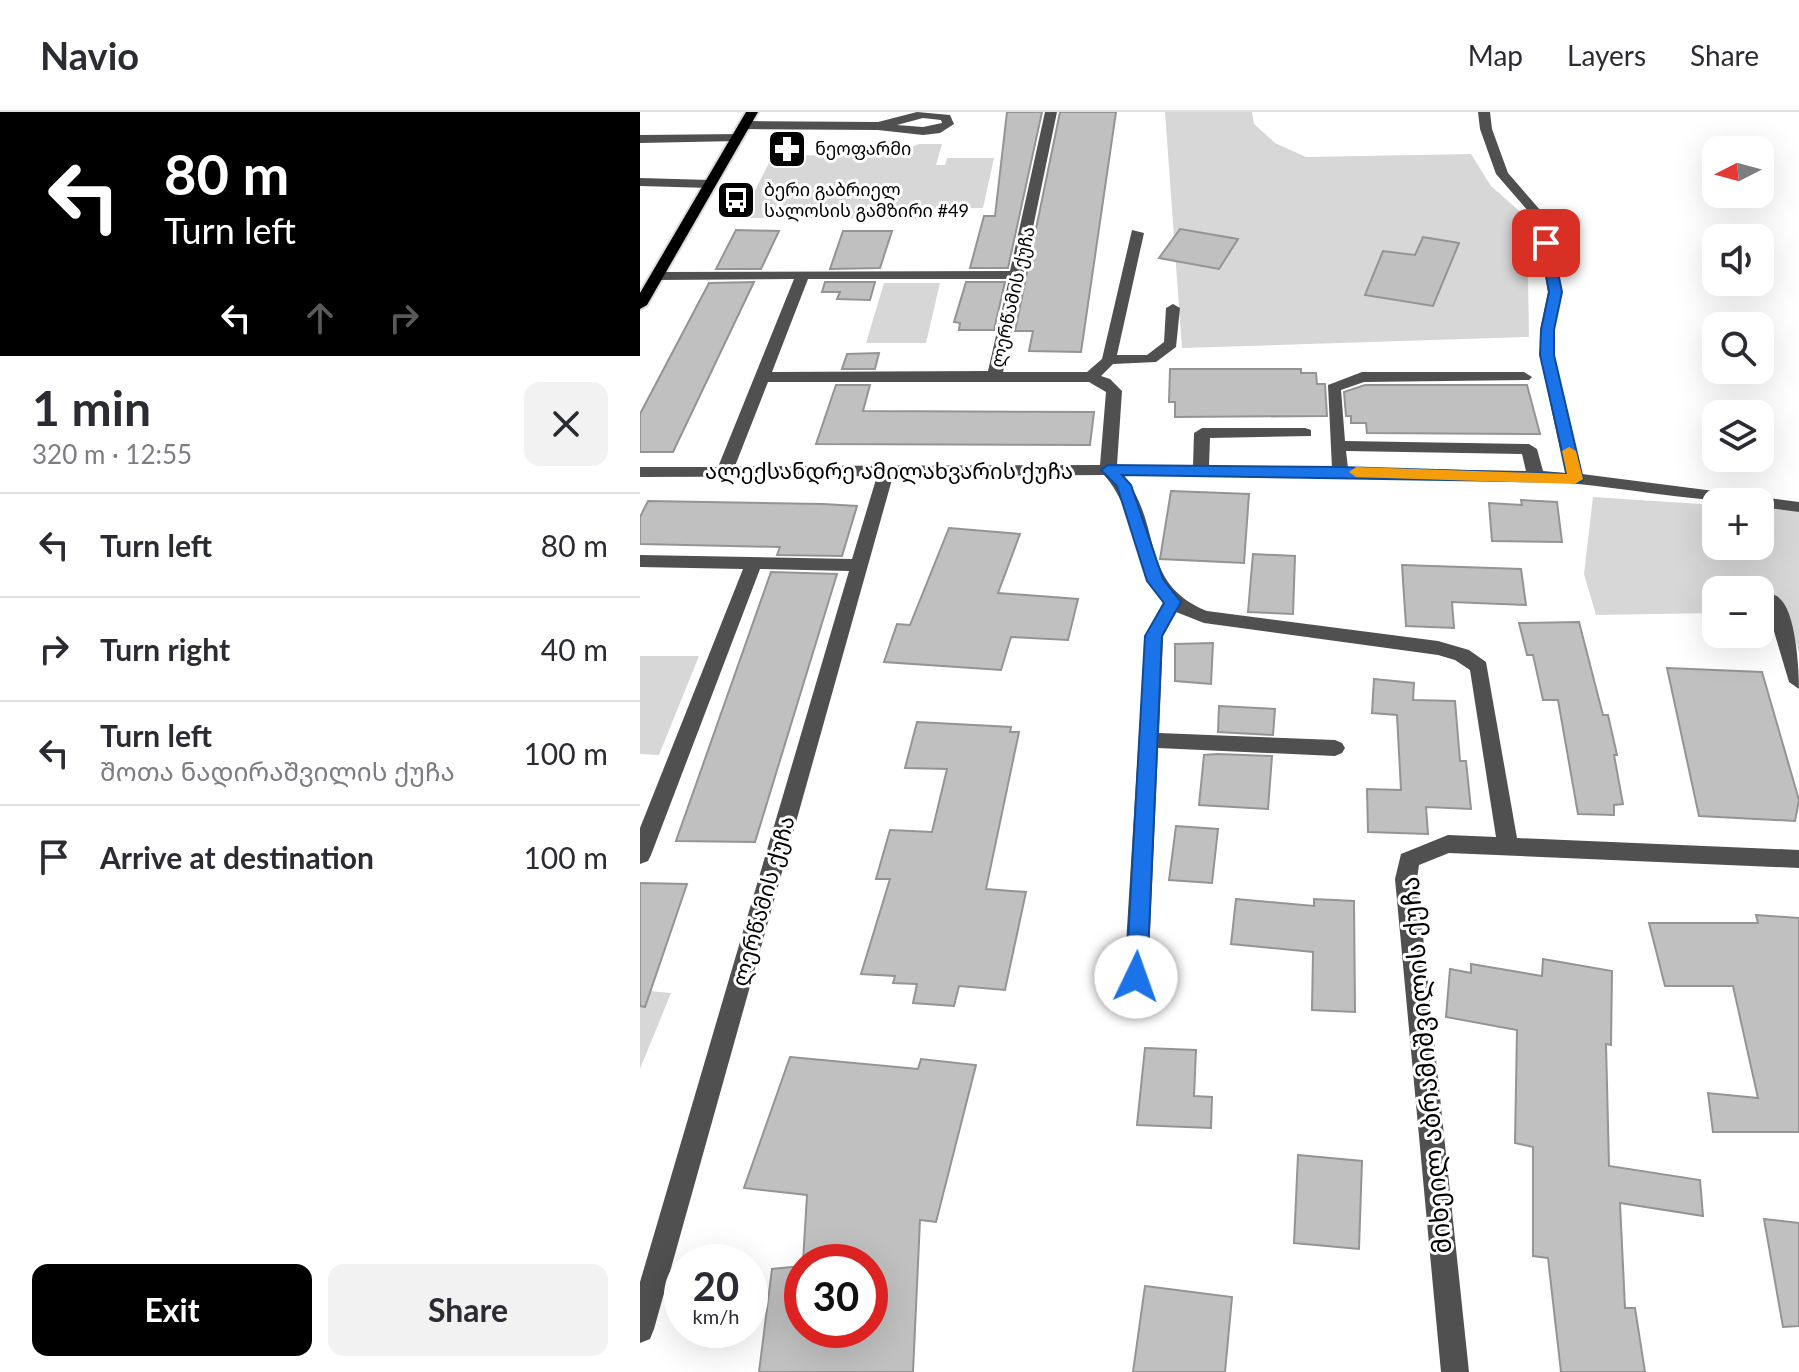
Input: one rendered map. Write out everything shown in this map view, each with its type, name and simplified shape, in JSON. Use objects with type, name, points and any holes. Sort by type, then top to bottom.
[{"type":"main road","points":[[640,305],[752,112]]},
{"type":"street","name":"ლერწამის ქუჩა","points":[[1051,112],[995,376],[1091,377]]},
{"type":"street","points":[[1484,112],[1502,174],[1541,218],[1555,292],[1547,330],[1547,355],[1575,479]]},
{"type":"street","points":[[640,139],[741,131],[878,126],[923,131],[936,130],[948,124],[946,117],[936,113],[878,126]]},
{"type":"street","points":[[640,182],[710,184]]},
{"type":"street","points":[[1137,233],[1109,360],[1091,377],[1105,382],[1114,391],[1108,470],[1124,485],[1156,581],[1173,602],[1204,617],[1438,648],[1471,661],[1479,667],[1508,848],[1799,859]]},
{"type":"street","points":[[724,473],[803,275]]},
{"type":"street","points":[[657,276],[1018,275]]},
{"type":"street","points":[[1109,360],[1151,359],[1171,344],[1173,308]]},
{"type":"street","points":[[763,377],[995,376]]},
{"type":"street","points":[[1340,472],[1333,388],[1362,377],[1524,377]]},
{"type":"street","points":[[1201,470],[1202,433],[1305,433]]},
{"type":"street","points":[[1338,446],[1529,449],[1536,476]]},
{"type":"street","name":"ალექსანდრე ამილახვარის ქუჩა","points":[[640,472],[1201,470],[1536,476],[1610,481],[1702,494]]},
{"type":"street","name":"ლერწამის ქუჩა","points":[[640,1329],[886,472]]},
{"type":"street","name":"ალექსანდრე ამილახვარის ქუჩა","points":[[1774,504],[1799,507]]},
{"type":"street","points":[[640,561],[859,565]]},
{"type":"street","points":[[640,855],[754,563]]},
{"type":"street","points":[[1774,601],[1799,682]]},
{"type":"street","points":[[1136,977],[1154,636],[1173,602]]},
{"type":"street","points":[[1149,740],[1335,748]]},
{"type":"street","name":"მიხეილ აბრამიშვილის ქუჩა","points":[[1455,1372],[1406,879],[1409,860],[1448,844],[1508,848]]},
{"type":"shaded area","points":[[1165,112],[1252,112],[1254,124],[1275,143],[1306,157],[1471,154],[1491,186],[1527,218],[1529,337],[1182,348]]},
{"type":"shaded area","points":[[919,144],[942,144],[936,165],[945,165],[947,158],[994,158],[983,208],[934,209],[931,219],[741,218],[773,155],[887,156]]},
{"type":"shaded area","points":[[884,283],[940,283],[926,343],[866,343]]},
{"type":"shaded area","points":[[1593,497],[1702,504],[1702,560],[1774,560],[1774,509],[1799,511],[1799,653],[1787,613],[1774,613],[1774,576],[1702,576],[1702,613],[1596,615],[1584,574]]},
{"type":"shaded area","points":[[640,656],[699,656],[659,755],[640,754]]},
{"type":"shaded area","points":[[640,990],[671,993],[640,1069]]},
{"type":"building","points":[[1007,112],[1042,112],[1008,268],[970,268],[984,216],[995,216]]},
{"type":"building","points":[[1060,112],[1116,112],[1081,352],[1029,351],[1033,331],[1015,331]]},
{"type":"building","points":[[1180,229],[1238,239],[1219,269],[1159,258]]},
{"type":"building","points":[[736,230],[779,231],[761,269],[716,269]]},
{"type":"building","points":[[843,231],[892,231],[880,268],[830,269]]},
{"type":"building","points":[[1423,237],[1459,243],[1433,306],[1365,295],[1383,251],[1415,255]]},
{"type":"building","points":[[754,282],[673,452],[640,452],[640,414],[709,283]]},
{"type":"building","points":[[825,282],[875,282],[870,300],[837,299],[840,292],[822,292]]},
{"type":"building","points":[[966,282],[1005,282],[994,330],[959,330],[960,323],[954,322]]},
{"type":"building","points":[[879,353],[875,369],[842,369],[847,354]]},
{"type":"building","points":[[1170,369],[1301,369],[1301,373],[1316,373],[1317,384],[1325,384],[1327,416],[1175,417],[1175,402],[1169,402]]},
{"type":"building","points":[[836,385],[870,385],[863,411],[1094,412],[1090,445],[816,444]]},
{"type":"building","points":[[1365,385],[1527,385],[1540,434],[1367,433],[1366,423],[1351,423],[1351,416],[1346,416],[1344,392]]},
{"type":"building","points":[[1171,491],[1249,494],[1244,563],[1160,559]]},
{"type":"building","points":[[1521,500],[1557,502],[1562,542],[1492,541],[1489,503],[1522,505]]},
{"type":"building","points":[[648,501],[857,506],[842,556],[777,555],[780,547],[640,544],[640,517]]},
{"type":"building","points":[[949,528],[1020,534],[998,593],[1078,599],[1068,640],[1011,637],[1001,670],[884,662],[897,624],[910,625]]},
{"type":"building","points":[[1253,554],[1295,556],[1293,614],[1248,612]]},
{"type":"building","points":[[1402,565],[1521,569],[1526,605],[1452,602],[1454,628],[1406,626]]},
{"type":"building","points":[[771,572],[837,574],[755,842],[676,841]]},
{"type":"building","points":[[1579,622],[1603,715],[1608,715],[1617,755],[1614,755],[1623,804],[1614,805],[1614,815],[1578,814],[1558,700],[1543,700],[1533,655],[1527,655],[1519,623]]},
{"type":"building","points":[[1213,643],[1211,684],[1175,681],[1175,644]]},
{"type":"building","points":[[1667,668],[1762,672],[1799,800],[1795,821],[1699,816]]},
{"type":"building","points":[[1374,679],[1414,683],[1413,700],[1455,701],[1460,761],[1466,761],[1471,809],[1426,807],[1428,834],[1368,832],[1367,789],[1401,790],[1397,715],[1372,713]]},
{"type":"building","points":[[1219,706],[1275,709],[1273,735],[1218,732]]},
{"type":"building","points":[[917,722],[1011,727],[1010,732],[1019,732],[986,889],[1026,892],[1005,990],[959,986],[954,1006],[913,1003],[917,984],[893,983],[895,976],[861,974],[890,879],[876,879],[890,830],[932,832],[947,769],[905,768]]},
{"type":"building","points":[[1204,755],[1272,756],[1268,809],[1199,805]]},
{"type":"building","points":[[1176,826],[1218,829],[1212,883],[1169,880]]},
{"type":"building","points":[[640,883],[687,884],[645,1007],[640,1006]]},
{"type":"building","points":[[1236,899],[1314,906],[1314,899],[1354,901],[1355,1012],[1312,1010],[1313,952],[1231,944]]},
{"type":"building","points":[[1756,915],[1799,918],[1799,1132],[1713,1132],[1708,1093],[1758,1098],[1733,986],[1665,986],[1649,923],[1758,923]]},
{"type":"building","points":[[1543,959],[1612,971],[1611,1045],[1606,1044],[1609,1166],[1700,1180],[1703,1216],[1620,1203],[1625,1308],[1635,1308],[1645,1372],[1561,1372],[1548,1258],[1533,1256],[1533,1147],[1515,1143],[1517,1030],[1446,1017],[1450,969],[1471,973],[1471,964],[1542,976]]},
{"type":"building","points":[[1145,1048],[1196,1050],[1194,1096],[1212,1097],[1211,1128],[1137,1125]]},
{"type":"building","points":[[790,1057],[918,1069],[921,1059],[976,1065],[936,1222],[920,1220],[913,1372],[759,1372],[762,1348],[768,1348],[772,1269],[784,1268],[784,1348],[888,1348],[888,1244],[804,1244],[807,1195],[744,1188]]},
{"type":"building","points":[[1298,1155],[1362,1161],[1359,1249],[1294,1243]]},
{"type":"building","points":[[1764,1219],[1799,1223],[1799,1326],[1783,1327]]},
{"type":"building","points":[[1145,1286],[1232,1297],[1225,1372],[1133,1372]]},
{"type":"slow traffic","points":[[1356,472],[1575,479],[1569,451]]},
{"type":"place","name":"ნეოფარმი","points":[[787,149]]},
{"type":"place","name":"ბერი გაბრიელ სალოსის გამზირი #49","points":[[736,200]]},
{"type":"route","points":[[1136,977],[1154,636],[1173,602],[1156,581],[1124,485],[1108,470],[1340,472],[1575,479],[1547,355],[1547,330],[1555,292],[1546,243]]}]
